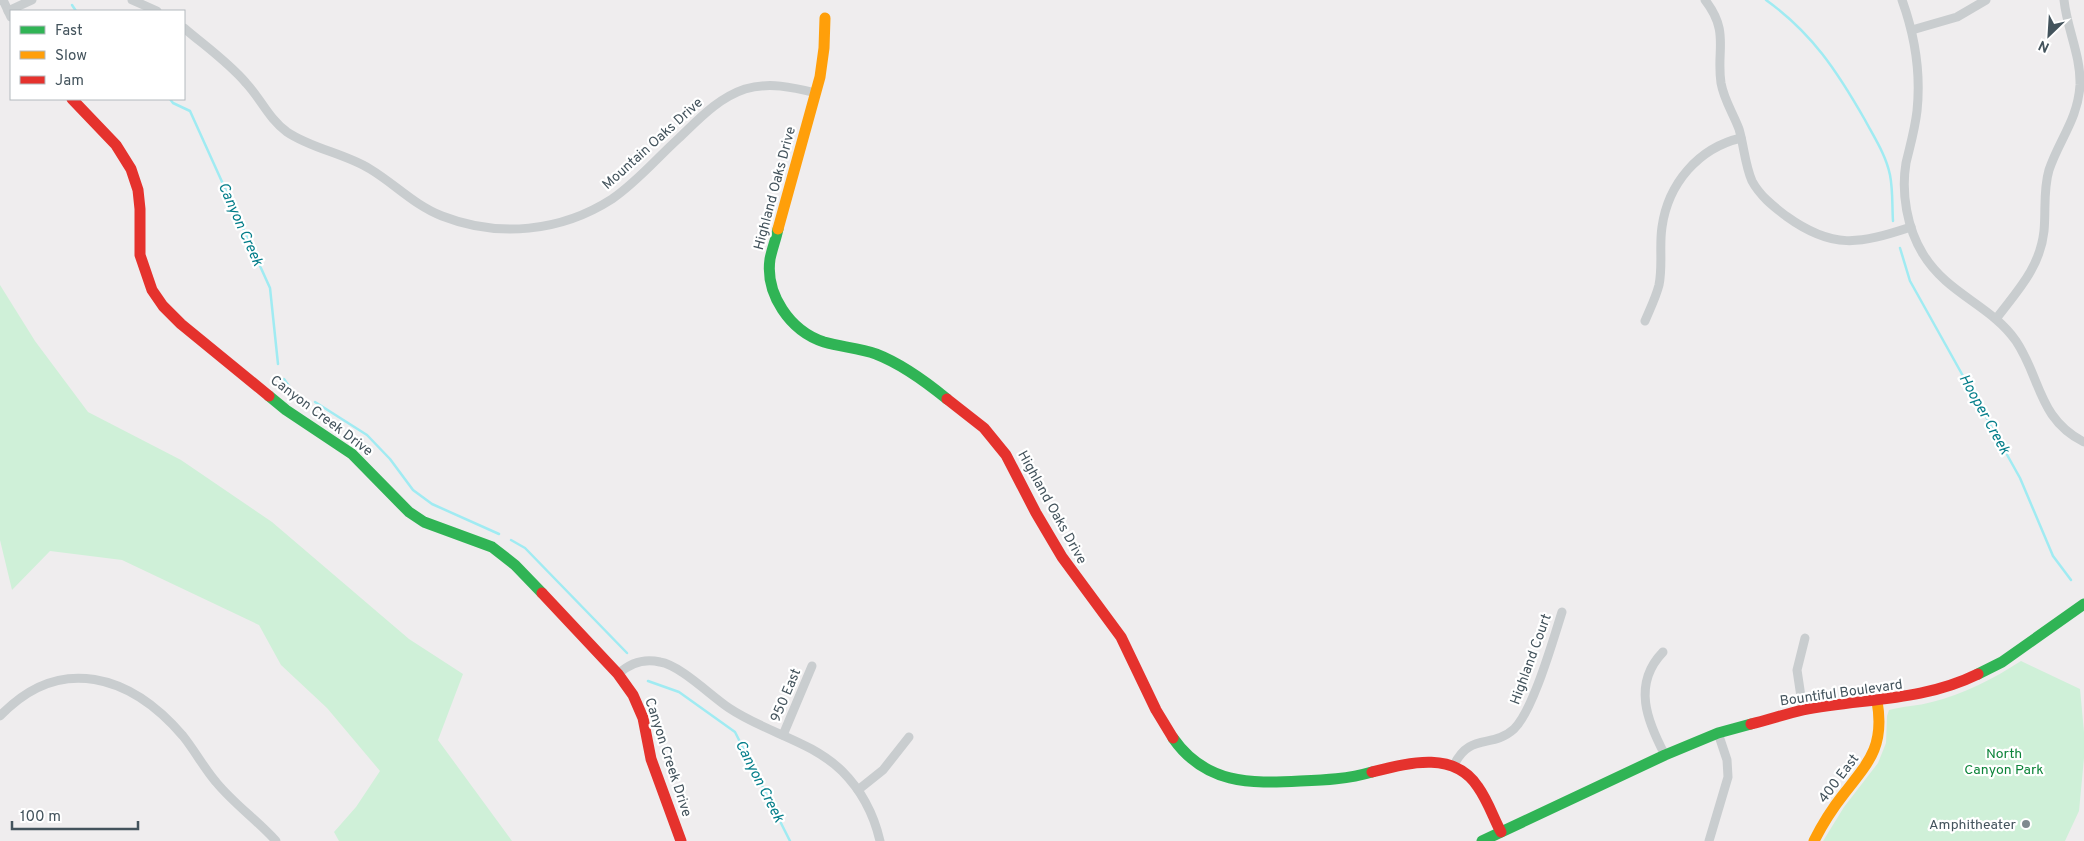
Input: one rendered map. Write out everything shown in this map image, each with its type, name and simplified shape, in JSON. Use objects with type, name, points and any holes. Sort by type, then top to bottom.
[{"type":"street","points":[[2,0],[10,14]]},
{"type":"street","points":[[16,10],[32,0]]},
{"type":"street","points":[[132,0],[155,10]]},
{"type":"street","points":[[1705,0],[1716,17],[1720,31],[1721,83],[1725,99],[1741,138],[1748,172],[1760,192],[1775,207],[1809,230],[1833,239],[1859,241],[1880,237],[1911,226]]},
{"type":"street","points":[[1902,0],[1912,30],[1917,60],[1917,111],[1904,179],[1906,205],[1911,226],[1923,254],[1940,278],[1996,319],[2023,352],[2048,410],[2069,432],[2084,442]]},
{"type":"street","points":[[1912,30],[1957,17],[1986,0]]},
{"type":"street","points":[[1996,319],[2028,278],[2039,255],[2044,231],[2044,195],[2048,173],[2057,150],[2069,129],[2076,108],[2080,72],[2067,24],[2064,0]]},
{"type":"street","name":"Highland Oaks Drive","points":[[825,18],[824,48],[816,93],[770,258],[771,280],[780,306],[795,326],[826,343],[863,350],[901,366],[977,422],[996,441],[1010,460],[1040,519],[1064,559],[1122,638],[1163,725],[1178,746],[1198,764],[1232,780],[1252,783],[1347,778],[1430,761],[1454,766],[1474,780],[1501,832]]},
{"type":"street","name":"Mountain Oaks Drive","points":[[185,29],[237,73],[251,88],[273,119],[295,137],[355,161],[376,173],[428,210],[453,220],[491,228],[520,229],[549,225],[580,216],[601,205],[632,182],[706,113],[737,92],[756,87],[776,85],[816,93]]},
{"type":"street","name":"Canyon Creek Drive","points":[[73,100],[116,145],[131,169],[139,199],[139,248],[143,266],[152,290],[168,313],[286,410],[360,461],[409,512],[424,522],[481,542],[503,553],[618,674],[633,695],[646,726],[651,759],[681,841]]},
{"type":"street","points":[[1645,321],[1659,285],[1662,262],[1661,228],[1672,192],[1684,174],[1698,159],[1722,143],[1741,138]]},
{"type":"street","name":"Bountiful Boulevard","points":[[1482,841],[1718,733],[1803,710],[1838,704],[1921,695],[1976,676],[2008,658],[2084,604]]},
{"type":"street","name":"Highland Court","points":[[1454,766],[1459,755],[1466,748],[1505,735],[1518,725],[1528,705],[1562,612]]},
{"type":"street","points":[[1803,710],[1798,670],[1805,638]]},
{"type":"street","points":[[1663,652],[1650,668],[1645,685],[1645,701],[1652,727],[1665,756]]},
{"type":"street","points":[[618,674],[633,663],[653,661],[665,663],[678,670],[736,712],[822,755],[842,772],[858,790],[871,811],[880,841]]},
{"type":"street","name":"950 East","points":[[783,735],[812,666]]},
{"type":"street","points":[[0,716],[26,693],[58,679],[77,677],[106,682],[126,690],[148,704],[182,735],[225,792],[276,841]]},
{"type":"street","name":"400 East","points":[[1814,841],[1830,814],[1868,764],[1874,752],[1879,734],[1880,716],[1877,701]]},
{"type":"street","points":[[1709,841],[1728,777],[1727,760],[1718,733]]},
{"type":"street","points":[[858,790],[883,770],[909,737]]},
{"type":"green space","points":[[0,285],[35,341],[88,412],[181,460],[272,522],[409,639],[463,674],[438,740],[512,841],[339,841],[334,832],[356,807],[380,771],[327,708],[281,665],[259,625],[122,560],[50,551],[12,590],[0,540]]},
{"type":"green space","name":"North Canyon Park","points":[[2021,661],[2080,689],[2084,732],[2084,758],[2079,811],[2065,841],[1823,841],[1844,807],[1878,763],[1886,743],[1889,710],[1927,703],[1955,695],[1989,680]]},
{"type":"waterway","name":"Hooper Creek","points":[[1766,0],[1797,26],[1822,54],[1834,69],[1865,120],[1886,160],[1892,186],[1893,221]]},
{"type":"waterway","name":"Canyon Creek","points":[[72,5],[75,10]]},
{"type":"waterway","name":"Canyon Creek","points":[[171,100],[190,111],[270,288],[278,364]]},
{"type":"waterway","name":"Hooper Creek","points":[[1900,248],[1910,281],[2020,478],[2053,556],[2071,580]]},
{"type":"waterway","name":"Canyon Creek","points":[[284,379],[300,397]]},
{"type":"waterway","name":"Canyon Creek","points":[[315,402],[367,435],[390,459],[413,490],[432,504],[499,534]]},
{"type":"waterway","name":"Canyon Creek","points":[[511,540],[525,548],[627,653]]},
{"type":"waterway","name":"Canyon Creek","points":[[648,681],[679,692],[735,732],[790,841]]},
{"type":"traffic: fast","points":[[778,229],[770,259],[769,272],[776,298],[782,310],[791,320],[812,337],[824,342],[870,352],[886,358],[922,379],[947,399]]},
{"type":"traffic: fast","points":[[269,396],[286,410],[352,454],[409,512],[424,522],[492,547],[515,565],[542,593]]},
{"type":"traffic: fast","points":[[1978,674],[2002,662],[2084,604]]},
{"type":"traffic: fast","points":[[1482,841],[1665,755],[1718,733],[1751,724]]},
{"type":"traffic: fast","points":[[1173,738],[1199,765],[1214,773],[1246,781],[1327,780],[1372,772]]},
{"type":"traffic: slow","points":[[778,229],[820,77],[824,48],[825,18]]},
{"type":"traffic: slow","points":[[1814,841],[1831,811],[1860,773],[1873,752],[1879,730],[1877,701]]},
{"type":"traffic: jam","points":[[73,100],[116,145],[131,169],[138,190],[140,209],[140,255],[152,290],[163,306],[181,324],[269,396]]},
{"type":"traffic: jam","points":[[947,399],[984,428],[1006,455],[1036,513],[1062,557],[1121,637],[1156,710],[1173,738]]},
{"type":"traffic: jam","points":[[542,593],[618,674],[633,695],[643,718],[651,759],[681,841]]},
{"type":"traffic: jam","points":[[1751,724],[1825,706],[1913,695],[1957,683],[1978,674]]},
{"type":"traffic: jam","points":[[1372,772],[1400,765],[1430,762],[1456,768],[1468,775],[1478,787],[1488,803],[1501,832]]},
{"type":"place","name":"Amphitheater","points":[[2026,824]]}]
